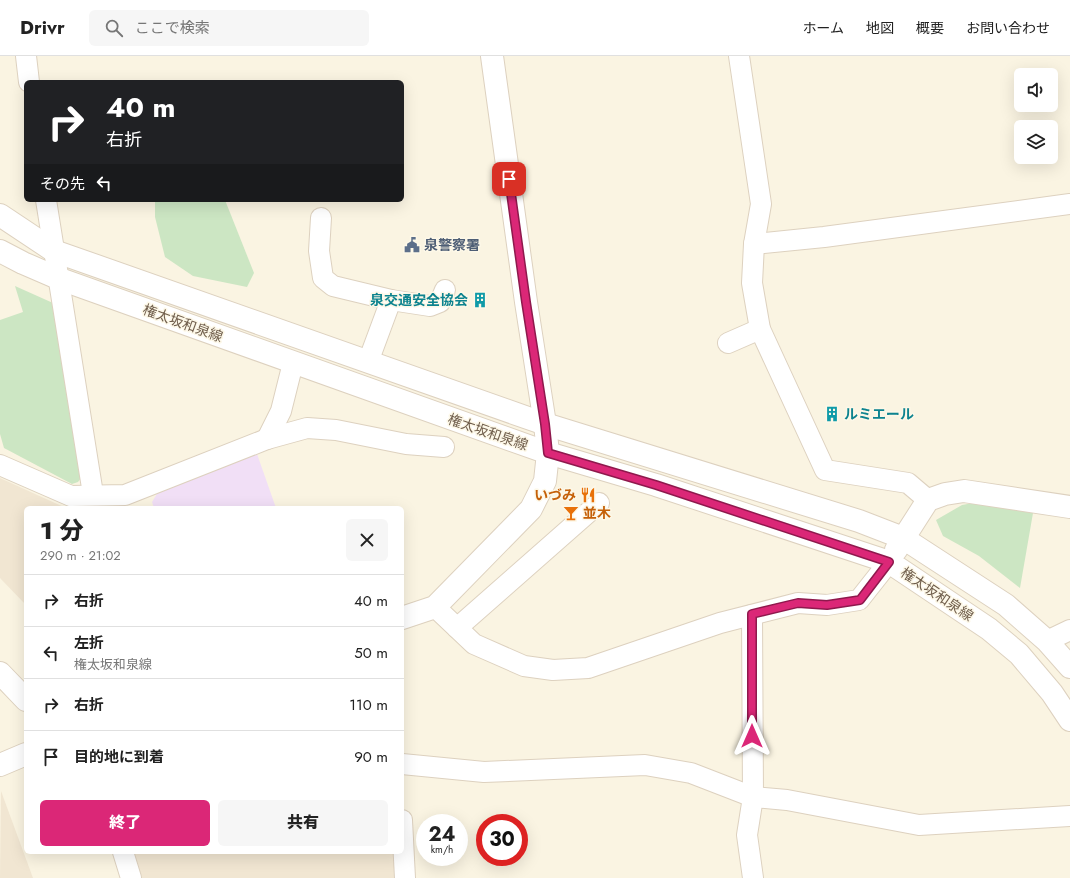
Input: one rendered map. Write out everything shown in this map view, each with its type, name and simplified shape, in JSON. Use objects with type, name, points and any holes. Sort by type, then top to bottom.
[{"type":"street","points":[[26,56],[29,80]]},
{"type":"street","points":[[404,617],[435,607],[531,509],[544,481],[548,453],[545,424],[526,302],[492,56]]},
{"type":"street","points":[[739,56],[761,204],[754,244],[752,283],[760,329],[825,470],[908,483],[928,500]]},
{"type":"street","points":[[46,202],[54,252],[60,278],[93,494]]},
{"type":"street","points":[[754,244],[824,237],[1070,204]]},
{"type":"street","name":"権太坂和泉線","points":[[0,216],[54,252],[545,424],[859,521],[903,538],[1006,605],[1047,642],[1070,667]]},
{"type":"street","points":[[321,218],[319,251],[323,278],[333,286],[391,300],[430,306],[440,302],[445,290]]},
{"type":"street","name":"権太坂和泉線","points":[[0,250],[23,263],[60,278],[293,363],[548,453],[656,485],[889,562],[989,629],[1019,654],[1052,693],[1070,720]]},
{"type":"street","points":[[368,362],[391,300]]},
{"type":"street","points":[[728,343],[760,329]]},
{"type":"street","points":[[267,439],[281,411],[293,363]]},
{"type":"street","points":[[0,465],[71,496],[93,494],[127,501],[267,439],[307,428],[336,430],[406,444],[444,447]]},
{"type":"street","points":[[435,607],[474,644],[524,666],[553,670],[588,668],[720,623],[752,614],[798,603],[827,605],[860,600],[889,562],[928,500],[964,490],[1070,507]]},
{"type":"street","points":[[457,628],[599,503]]},
{"type":"street","points":[[752,614],[753,797],[747,835],[753,878]]},
{"type":"street","points":[[1047,642],[1070,630]]},
{"type":"street","points":[[0,673],[24,698]]},
{"type":"street","points":[[0,765],[24,755]]},
{"type":"street","points":[[404,764],[484,772],[645,764],[691,773],[753,797],[787,800],[919,825],[1070,816]]},
{"type":"street","points":[[124,854],[132,878]]},
{"type":"street","points":[[404,854],[405,878]]},
{"type":"shaded area","points":[[256,451],[275,506],[153,506],[152,502],[158,492]]},
{"type":"shaded area","points":[[0,478],[62,506],[24,506],[24,603],[0,578]]},
{"type":"shaded area","points":[[1,791],[33,878],[0,878]]},
{"type":"shaded area","points":[[135,854],[396,854],[397,878],[142,878]]},
{"type":"green space","points":[[155,202],[226,202],[254,273],[247,287],[193,276],[165,257],[155,217]]},
{"type":"green space","points":[[15,286],[53,303],[81,478],[78,482],[72,484],[4,448],[0,434],[0,320],[23,312]]},
{"type":"green space","points":[[973,503],[1033,513],[1020,588],[979,556],[943,536],[936,520],[962,505]]},
{"type":"place","name":"泉警察署","points":[[412,245]]},
{"type":"place","name":"泉交通安全協会","points":[[480,300]]},
{"type":"place","name":"ルミエール","points":[[832,414]]},
{"type":"place","name":"いづみ","points":[[588,495]]},
{"type":"place","name":"並木","points":[[571,513]]},
{"type":"route","points":[[509,179],[548,453],[656,485],[889,562],[860,600],[827,605],[798,603],[752,614],[752,736]]}]
